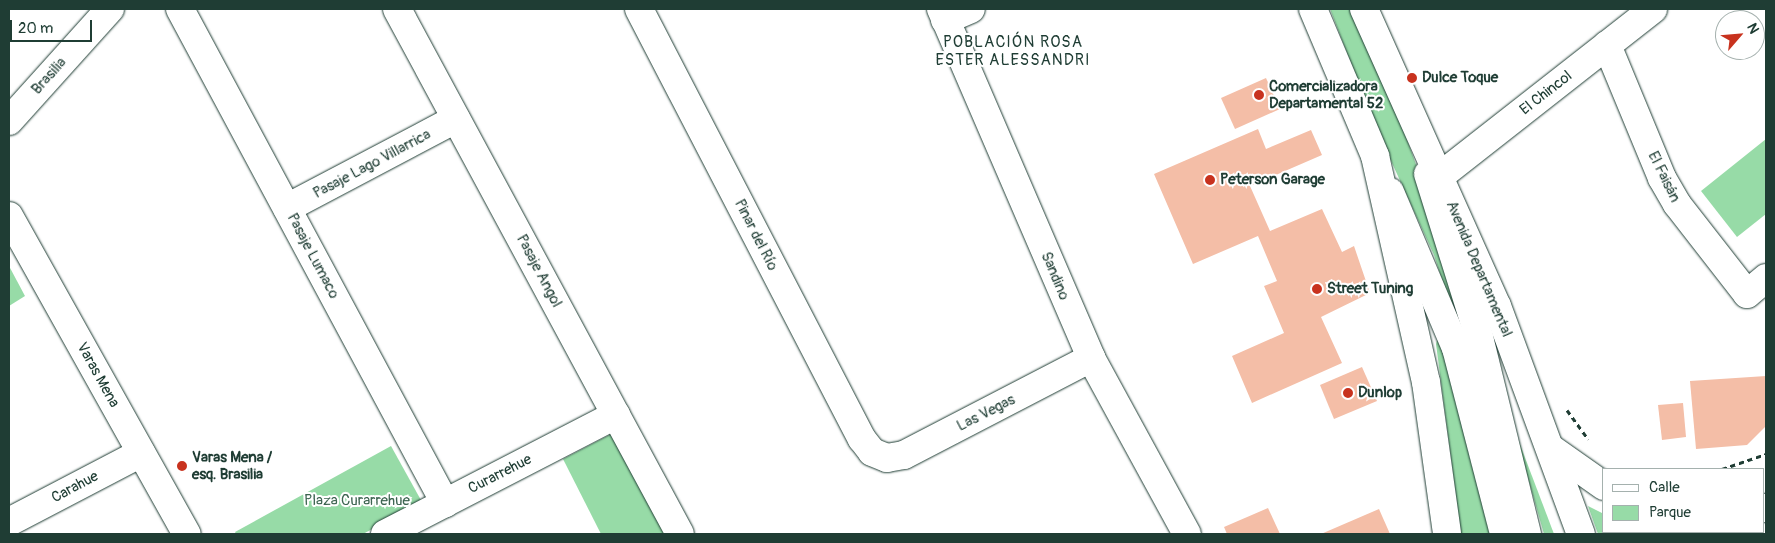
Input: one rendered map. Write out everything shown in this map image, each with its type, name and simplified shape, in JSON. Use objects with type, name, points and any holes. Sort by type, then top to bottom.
[{"type":"street","name":"Brasilia","points":[[9,121],[110,9]]},
{"type":"street","name":"Pasaje Lumaco","points":[[180,9],[445,503]]},
{"type":"street","name":"Pasaje Angol","points":[[397,9],[680,534]]},
{"type":"street","name":"Pinar del Río","points":[[639,9],[862,439],[879,456]]},
{"type":"street","points":[[943,14],[971,9]]},
{"type":"street","points":[[1313,9],[1456,348],[1504,534]]},
{"type":"street","name":"Avenida Departamental","points":[[1364,9],[1412,121],[1497,306],[1581,534]]},
{"type":"street","name":"El Chincol","points":[[1439,177],[1654,9]]},
{"type":"street","name":"Sandino","points":[[943,14],[1091,358],[1187,534]]},
{"type":"street","name":"El Faisán","points":[[1607,45],[1668,190],[1756,286]]},
{"type":"street","name":"Pasaje Lago Villarrica","points":[[287,208],[456,119]]},
{"type":"street","points":[[1412,121],[1479,337],[1527,534]]},
{"type":"street","points":[[1375,156],[1420,354],[1448,534]]},
{"type":"street","name":"Varas Mena","points":[[9,216],[187,534]]},
{"type":"street","name":"Las Vegas","points":[[879,456],[904,455],[1091,358]]},
{"type":"street","name":"Curarrehue","points":[[385,534],[616,415]]},
{"type":"street","points":[[1550,448],[1602,485]]},
{"type":"street","name":"Carahue","points":[[9,522],[141,453]]},
{"type":"path","points":[[1725,468],[1766,454]]},
{"type":"green space","points":[[1330,9],[1352,9],[1403,128],[1451,263],[1456,306],[1449,301],[1434,255],[1376,128]]},
{"type":"green space","points":[[1766,139],[1766,214],[1737,237],[1701,191]]},
{"type":"green space","points":[[9,266],[25,296],[9,306]]},
{"type":"green space","points":[[1438,337],[1469,435],[1494,534],[1461,534],[1436,344]]},
{"type":"green space","points":[[1513,426],[1554,534],[1544,534]]},
{"type":"green space","points":[[615,432],[668,534],[601,534],[563,459]]},
{"type":"green space","name":"Plaza Curarrehue","points":[[391,446],[422,502],[363,534],[236,534],[235,532]]},
{"type":"green space","points":[[1588,506],[1602,513],[1602,533],[1665,534],[1598,534]]},
{"type":"building","points":[[1266,78],[1280,109],[1235,129],[1221,98]]},
{"type":"building","points":[[1258,129],[1266,149],[1311,130],[1322,155],[1250,186],[1270,231],[1322,209],[1342,252],[1354,246],[1370,293],[1321,317],[1342,363],[1252,403],[1232,356],[1284,333],[1264,286],[1277,281],[1258,236],[1193,264],[1154,174]]},
{"type":"building","name":"Dunlop","points":[[1362,367],[1377,401],[1334,419],[1320,385]]},
{"type":"building","points":[[1766,376],[1766,426],[1747,445],[1696,449],[1690,381]]},
{"type":"building","points":[[1683,403],[1686,437],[1662,440],[1658,405]]},
{"type":"building","points":[[1268,508],[1280,534],[1227,534],[1224,527]]},
{"type":"building","points":[[1379,509],[1390,534],[1321,534]]},
{"type":"place","name":"Dulce Toque","points":[[1412,78]]},
{"type":"place","name":"Comercializadora Departamental 52","points":[[1259,95]]},
{"type":"place","name":"Peterson Garage","points":[[1210,180]]},
{"type":"place","name":"Street Tuning","points":[[1317,289]]},
{"type":"place","name":"Dunlop","points":[[1348,393]]},
{"type":"place","name":"Varas Mena / esq. Brasilia","points":[[182,466]]},
{"type":"district","name":"POBLACIÓN ROSA ESTER ALESSANDRI","points":[[1013,51]]}]
